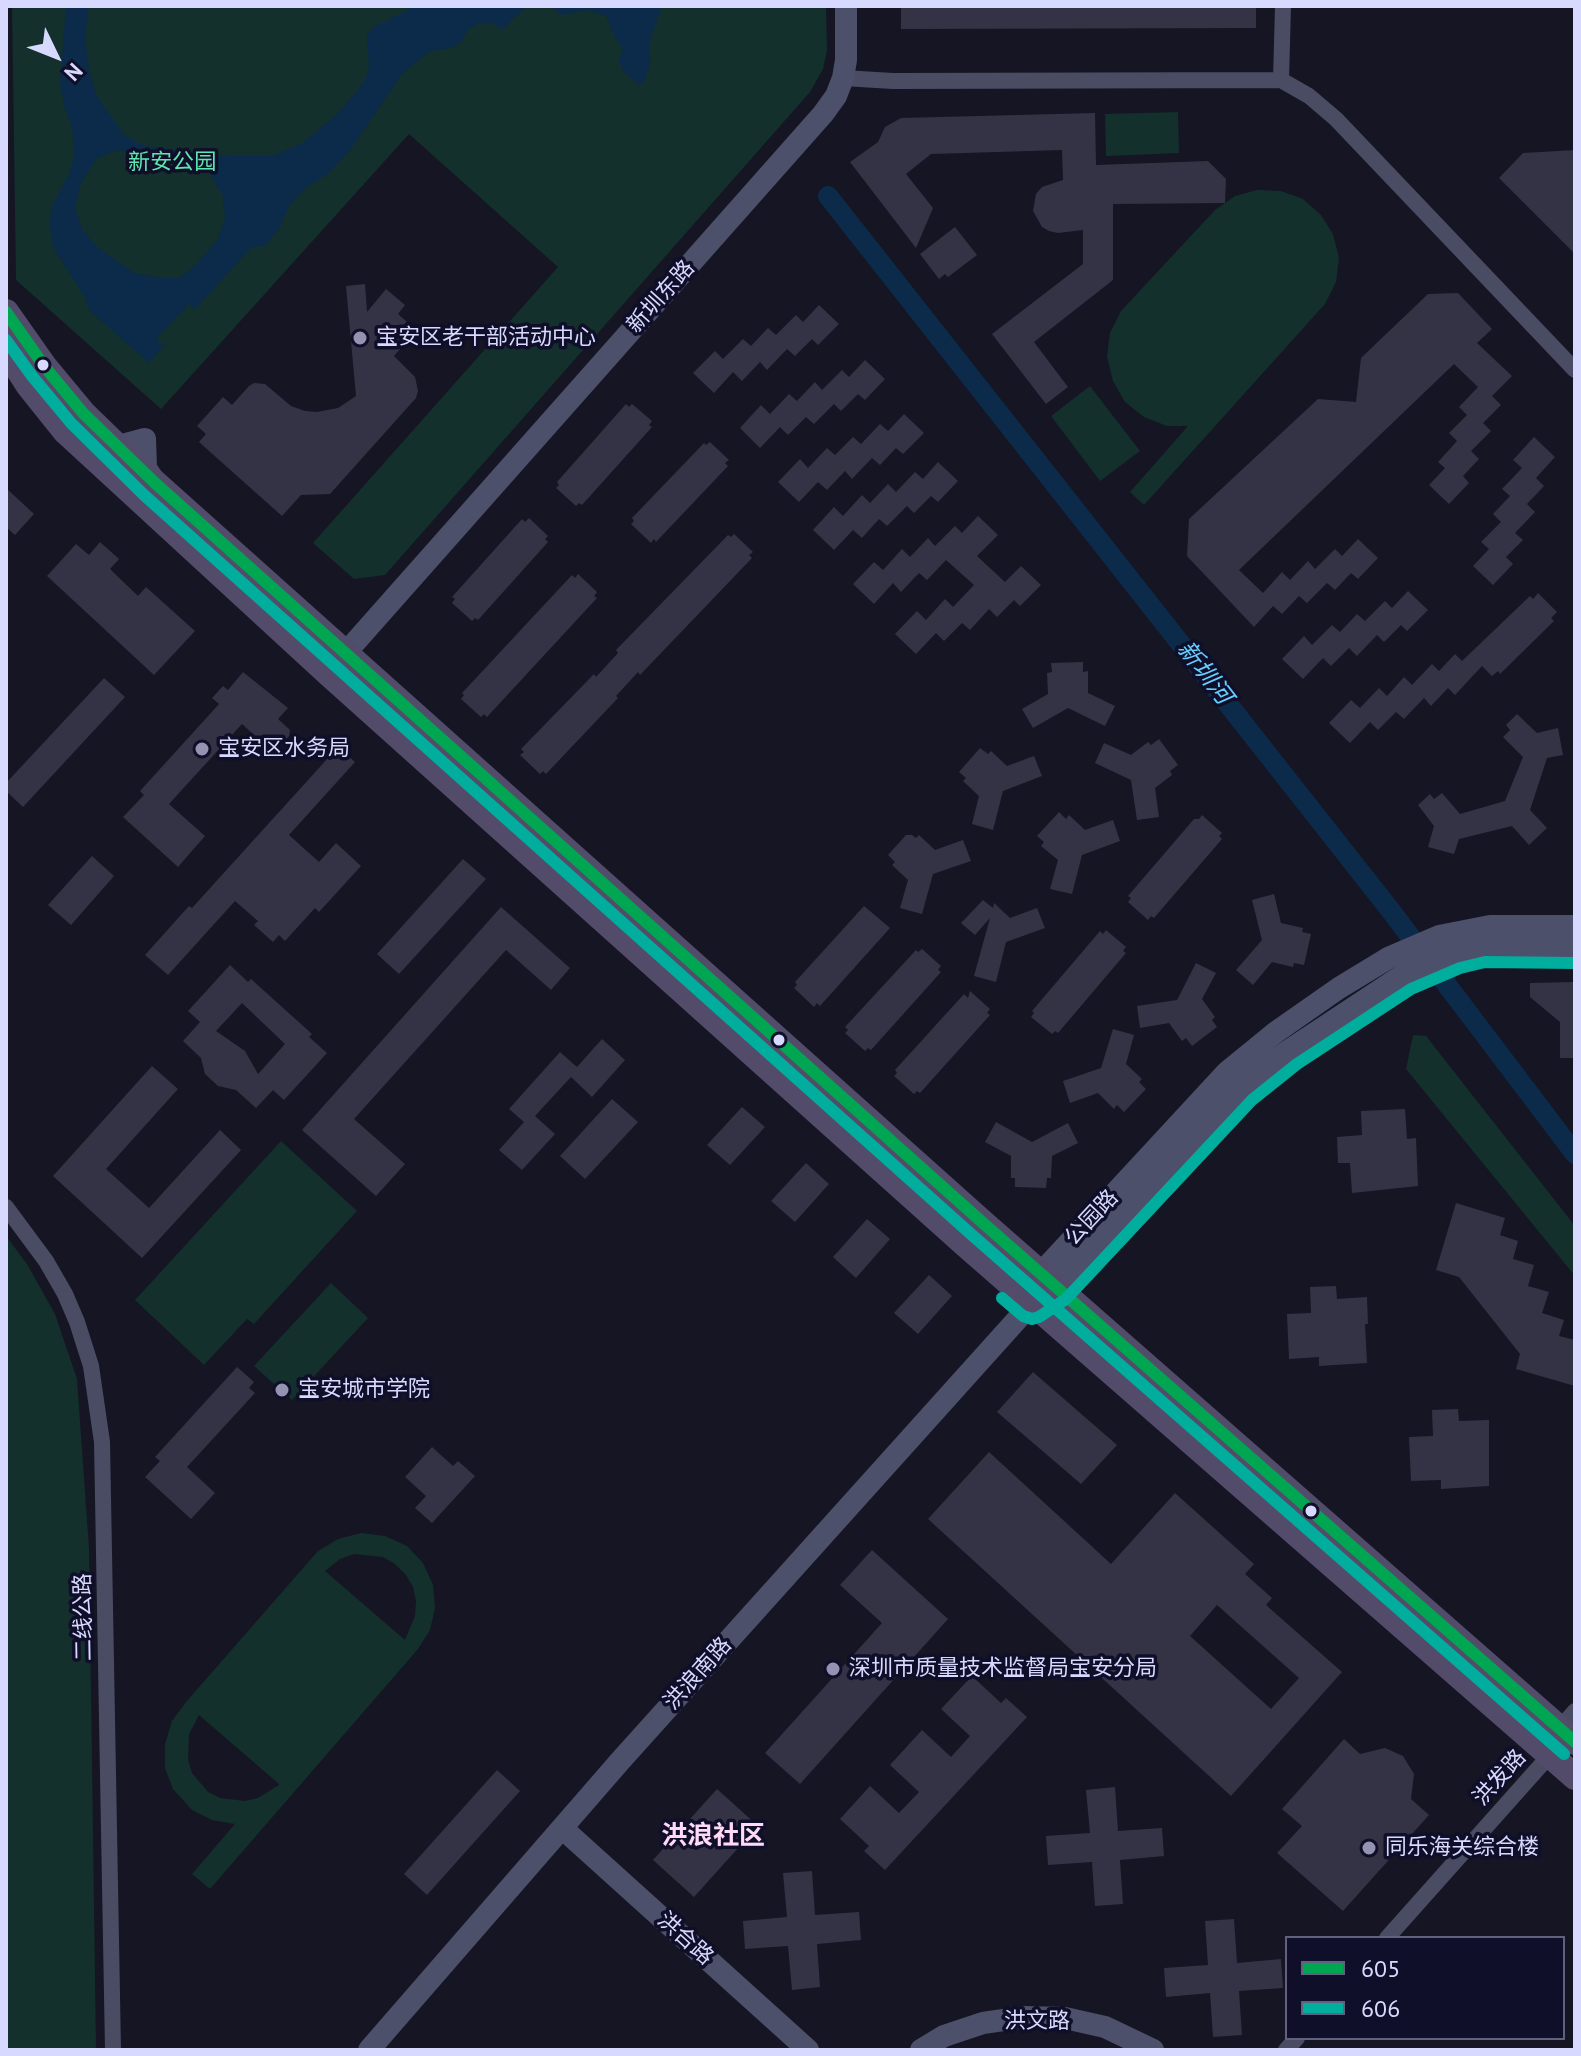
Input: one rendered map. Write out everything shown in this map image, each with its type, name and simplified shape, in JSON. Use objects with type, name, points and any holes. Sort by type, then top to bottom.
[{"type":"main road","name":"新圳东路","points":[[336,664],[823,114],[836,96],[843,78],[846,6]]},
{"type":"main road","points":[[6,312],[44,366],[83,413],[336,664],[1032,1303],[1575,1777]]},
{"type":"main road","points":[[6,350],[29,386],[65,431],[1570,1727]]},
{"type":"main road","points":[[65,431],[88,444],[118,447],[145,439],[146,468],[155,483]]},
{"type":"main road","name":"公园路","points":[[1032,1303],[1048,1280],[1241,1088],[1439,936],[1490,926],[1575,926]]},
{"type":"main road","name":"公园路","points":[[1396,966],[1483,946],[1575,947]]},
{"type":"main road","name":"洪浪南路","points":[[369,2050],[562,1828],[1032,1303]]},
{"type":"main road","name":"洪合路","points":[[562,1828],[808,2050]]},
{"type":"main road","name":"洪文路","points":[[921,2050],[944,2036],[983,2023],[1024,2017],[1065,2018],[1105,2027],[1153,2050]]},
{"type":"street","points":[[1281,80],[1283,6]]},
{"type":"street","points":[[843,78],[893,81],[1281,80],[1309,96],[1336,119],[1575,370]]},
{"type":"street","name":"二线公路","points":[[6,1207],[46,1261],[77,1322],[91,1366],[102,1442],[113,2050]]},
{"type":"street","name":"洪发路","points":[[1389,1936],[1550,1755]]},
{"type":"green space","name":"新安公园","points":[[12,6],[826,6],[827,50],[823,69],[810,92],[385,575],[354,579],[313,543],[558,267],[409,134],[161,409],[16,280]]},
{"type":"green space","points":[[1178,112],[1179,153],[1106,156],[1105,114]]},
{"type":"green space","points":[[1257,190],[1281,191],[1303,199],[1321,215],[1333,234],[1339,258],[1336,282],[1325,304],[1144,505],[1130,492],[1188,426],[1167,426],[1144,417],[1125,402],[1113,381],[1107,357],[1110,333],[1121,311],[1215,210],[1235,196]]},
{"type":"green space","points":[[1090,386],[1140,451],[1100,481],[1051,416]]},
{"type":"green space","points":[[1413,1035],[1426,1036],[1575,1226],[1575,1276],[1406,1069]]},
{"type":"green space","points":[[281,1141],[357,1211],[254,1324],[247,1319],[204,1365],[135,1300]]},
{"type":"green space","points":[[6,1236],[27,1264],[55,1314],[77,1379],[89,1549],[96,2050],[6,2050]]},
{"type":"green space","points":[[331,1283],[368,1318],[292,1400],[254,1366]]},
{"type":"green space","points":[[361,1533],[385,1536],[407,1546],[423,1563],[433,1585],[435,1608],[430,1630],[418,1649],[210,1889],[192,1874],[235,1824],[212,1820],[192,1810],[173,1789],[165,1768],[165,1744],[172,1721],[318,1551],[338,1539]],"holes":[[[354,1554],[383,1557],[406,1575],[416,1601],[415,1616],[405,1640],[325,1571],[340,1559]],[[199,1715],[279,1784],[279,1785],[258,1798],[245,1801],[220,1798],[208,1792],[192,1773],[188,1760],[189,1734]]]},
{"type":"water","points":[[66,6],[89,6],[85,37],[89,71],[97,96],[125,136],[145,146],[227,156],[272,156],[301,144],[337,114],[361,86],[369,70],[367,36],[373,27],[415,6],[527,6],[501,30],[494,24],[480,23],[469,29],[460,43],[430,51],[402,74],[350,150],[329,173],[308,186],[289,206],[279,229],[266,245],[251,248],[195,309],[189,304],[156,339],[164,346],[149,363],[89,310],[84,296],[53,247],[51,209],[71,169],[74,152],[72,128],[60,82]],"holes":[[[117,150],[190,163],[211,175],[223,196],[225,219],[218,239],[198,263],[180,278],[134,273],[96,246],[82,229],[75,207],[81,183],[96,159]]]},
{"type":"water","points":[[550,6],[662,6],[649,43],[650,66],[644,82],[640,86],[623,71],[619,61],[623,48],[606,16],[587,10],[562,15]]},
{"type":"building","points":[[901,6],[1256,6],[1256,28],[901,29]]},
{"type":"building","points":[[1095,113],[1096,165],[1208,161],[1226,179],[1225,203],[1113,204],[1113,280],[1034,342],[1068,387],[1046,404],[992,334],[1083,264],[1083,230],[1049,231],[1042,227],[1033,211],[1036,194],[1042,187],[1063,180],[1062,150],[931,154],[906,174],[933,208],[916,248],[850,162],[878,142],[885,127],[901,118]]},
{"type":"building","points":[[1575,150],[1575,254],[1499,178],[1523,153]]},
{"type":"building","points":[[955,227],[977,255],[948,277],[945,274],[939,279],[920,254]]},
{"type":"building","points":[[365,284],[367,312],[386,289],[405,305],[398,314],[407,322],[400,329],[410,337],[394,356],[415,377],[416,398],[330,494],[301,495],[282,516],[199,442],[206,434],[197,426],[223,397],[232,405],[254,383],[265,384],[291,406],[305,411],[338,408],[356,396],[346,286]]},
{"type":"building","points":[[1458,293],[1492,329],[1477,343],[1512,376],[1492,396],[1501,405],[1483,423],[1491,431],[1471,451],[1479,459],[1463,476],[1469,483],[1449,504],[1429,485],[1445,468],[1438,462],[1457,441],[1449,433],[1467,415],[1459,407],[1478,387],[1454,364],[1239,570],[1263,593],[1282,572],[1290,580],[1308,561],[1315,569],[1335,549],[1342,556],[1358,539],[1378,558],[1358,579],[1351,573],[1335,590],[1327,583],[1307,603],[1299,596],[1282,614],[1273,606],[1254,627],[1187,556],[1189,519],[1318,399],[1356,402],[1361,358],[1428,294]]},
{"type":"building","points":[[819,305],[839,324],[818,345],[812,339],[795,356],[787,349],[767,370],[760,362],[742,381],[733,372],[714,393],[693,373],[715,351],[723,359],[743,339],[751,346],[768,328],[776,335],[796,315],[803,322]]},
{"type":"building","points":[[865,360],[885,379],[865,400],[858,394],[841,411],[834,404],[814,424],[806,417],[788,435],[780,427],[760,448],[740,428],[761,405],[770,414],[789,394],[797,401],[815,382],[822,390],[842,370],[849,377]]},
{"type":"building","points":[[626,404],[629,407],[632,404],[652,421],[649,425],[652,427],[582,505],[579,503],[576,506],[556,488],[559,485],[557,482]]},
{"type":"building","points":[[904,414],[924,433],[903,454],[896,448],[880,465],[872,458],[852,479],[845,471],[827,490],[818,482],[799,502],[778,482],[800,459],[808,468],[827,448],[835,455],[853,437],[861,444],[880,424],[888,431]]},
{"type":"building","points":[[1534,437],[1555,457],[1536,478],[1544,486],[1527,504],[1535,512],[1515,533],[1523,540],[1506,557],[1513,564],[1493,585],[1473,566],[1489,549],[1481,542],[1501,522],[1493,514],[1510,496],[1502,489],[1522,468],[1513,460]]},
{"type":"building","points":[[710,442],[729,460],[725,463],[728,466],[656,542],[654,539],[651,543],[631,524],[634,521],[632,518],[704,443]]},
{"type":"building","points":[[938,462],[958,481],[938,502],[931,496],[914,513],[907,506],[887,526],[879,519],[862,538],[853,530],[834,550],[813,530],[834,507],[843,516],[862,495],[870,503],[888,484],[896,492],[915,472],[923,479]]},
{"type":"building","points":[[6,488],[34,514],[15,535],[6,527]]},
{"type":"building","points":[[978,516],[998,535],[977,556],[1005,582],[1021,566],[1041,585],[1020,606],[1014,600],[997,617],[989,609],[970,630],[962,623],[944,641],[936,633],[916,654],[895,634],[917,611],[926,620],[945,599],[953,607],[974,585],[946,560],[927,580],[919,573],[901,592],[893,583],[874,604],[853,584],[874,562],[883,570],[902,549],[910,557],[928,538],[935,546],[955,526],[962,533]]},
{"type":"building","points":[[529,518],[548,536],[545,539],[548,542],[478,620],[475,618],[472,621],[452,603],[455,599],[452,597],[522,519],[525,522]]},
{"type":"building","points":[[734,534],[753,552],[749,555],[752,558],[640,675],[638,672],[616,696],[618,698],[546,774],[543,771],[540,774],[520,755],[524,752],[521,749],[594,674],[596,677],[618,653],[616,650],[728,535],[731,537]]},
{"type":"building","points":[[100,542],[119,559],[110,569],[138,596],[146,587],[195,631],[154,675],[47,576],[76,544],[89,555]]},
{"type":"building","points":[[578,574],[597,592],[594,596],[597,598],[487,717],[484,714],[481,717],[461,699],[462,693],[572,575],[575,578]]},
{"type":"building","points":[[1408,591],[1428,610],[1407,631],[1401,625],[1384,642],[1377,635],[1357,656],[1349,648],[1331,666],[1323,658],[1303,679],[1282,659],[1304,636],[1312,645],[1332,625],[1340,632],[1357,614],[1365,621],[1385,601],[1392,608]]},
{"type":"building","points":[[1538,593],[1557,612],[1551,618],[1554,621],[1500,674],[1498,671],[1492,676],[1482,666],[1455,695],[1448,688],[1431,706],[1424,698],[1404,719],[1396,712],[1378,730],[1370,722],[1350,743],[1329,723],[1351,700],[1360,708],[1379,688],[1387,696],[1404,677],[1412,685],[1432,664],[1439,671],[1455,654],[1462,661],[1530,596],[1533,599]]},
{"type":"building","points":[[1083,662],[1083,672],[1088,671],[1088,693],[1115,706],[1105,726],[1068,708],[1033,728],[1022,709],[1048,694],[1047,673],[1052,672],[1051,663]]},
{"type":"building","points":[[243,672],[288,708],[278,719],[290,730],[289,736],[274,753],[242,724],[169,804],[205,836],[178,867],[123,817],[144,795],[140,791],[219,704],[212,698],[223,686],[228,690]]},
{"type":"building","points":[[104,678],[125,697],[23,807],[6,791],[6,783]]},
{"type":"building","points":[[1517,714],[1537,733],[1558,728],[1563,755],[1547,758],[1530,810],[1547,828],[1529,845],[1512,826],[1459,839],[1454,854],[1428,847],[1434,826],[1418,805],[1430,794],[1434,799],[1442,793],[1460,814],[1505,801],[1523,757],[1503,737],[1510,730],[1506,725]]},
{"type":"building","points":[[1159,739],[1178,765],[1170,771],[1172,775],[1155,788],[1159,817],[1137,820],[1131,780],[1095,763],[1104,743],[1131,755],[1148,742],[1151,745]]},
{"type":"building","points":[[338,747],[355,762],[289,835],[319,862],[336,843],[361,866],[319,912],[315,908],[285,941],[279,935],[273,942],[254,925],[258,921],[235,901],[168,975],[145,955],[189,906],[192,908]]},
{"type":"building","points":[[980,748],[988,754],[991,751],[1007,766],[1034,756],[1042,776],[1003,791],[993,830],[972,824],[979,796],[963,781],[966,778],[959,772]]},
{"type":"building","points":[[1059,812],[1066,819],[1069,815],[1085,830],[1113,820],[1120,841],[1082,855],[1072,894],[1050,889],[1058,860],[1041,846],[1044,842],[1037,836]]},
{"type":"building","points":[[1202,815],[1222,833],[1219,836],[1222,839],[1154,918],[1151,916],[1148,920],[1128,902],[1131,898],[1128,896],[1194,819]]},
{"type":"building","points":[[906,835],[916,838],[919,835],[935,850],[963,840],[971,861],[933,874],[922,914],[900,908],[908,880],[892,865],[895,862],[888,855]]},
{"type":"building","points":[[92,856],[114,876],[71,925],[48,905]]},
{"type":"building","points":[[463,859],[486,879],[399,974],[377,954]]},
{"type":"building","points":[[1274,894],[1281,923],[1303,928],[1302,932],[1311,934],[1304,965],[1294,963],[1293,967],[1272,962],[1253,985],[1236,970],[1262,940],[1252,900]]},
{"type":"building","points":[[983,900],[993,908],[994,903],[1010,918],[1037,908],[1045,928],[1006,942],[996,982],[974,976],[990,918],[975,935],[961,923]]},
{"type":"building","points":[[864,906],[890,928],[820,1006],[817,1003],[814,1007],[794,988],[797,985],[795,982]]},
{"type":"building","points":[[501,907],[570,968],[551,990],[506,950],[354,1119],[405,1164],[376,1196],[302,1130]]},
{"type":"building","points":[[1106,930],[1126,947],[1123,951],[1126,953],[1058,1033],[1055,1031],[1052,1034],[1031,1017],[1032,1011],[1100,931],[1103,934]]},
{"type":"building","points":[[922,949],[941,966],[938,970],[941,972],[871,1050],[868,1048],[865,1051],[845,1033],[848,1030],[845,1027],[916,950]]},
{"type":"building","points":[[1196,963],[1216,973],[1202,999],[1215,1017],[1212,1020],[1217,1027],[1192,1046],[1186,1038],[1182,1041],[1169,1023],[1140,1028],[1137,1006],[1177,1000]]},
{"type":"building","points":[[230,965],[248,982],[251,979],[312,1034],[309,1037],[327,1053],[284,1100],[273,1090],[256,1108],[236,1090],[218,1086],[205,1074],[201,1058],[183,1041],[200,1022],[188,1011]],"holes":[[[242,1003],[285,1044],[258,1074],[245,1051],[216,1031]]]},
{"type":"building","points":[[1575,982],[1575,1058],[1560,1058],[1560,1022],[1530,997],[1530,983]]},
{"type":"building","points":[[970,991],[990,1009],[987,1013],[990,1015],[920,1093],[917,1091],[914,1094],[894,1076],[897,1073],[895,1070],[964,994],[968,998]]},
{"type":"building","points":[[1113,1029],[1134,1035],[1126,1064],[1142,1079],[1139,1082],[1146,1089],[1124,1112],[1117,1105],[1114,1109],[1098,1093],[1070,1103],[1063,1081],[1101,1068]]},
{"type":"building","points":[[602,1039],[625,1060],[592,1097],[571,1077],[535,1116],[555,1134],[522,1170],[499,1150],[524,1122],[509,1109],[560,1052],[577,1067]]},
{"type":"building","points":[[152,1066],[178,1089],[106,1169],[149,1208],[220,1130],[241,1150],[142,1258],[53,1176]]},
{"type":"building","points":[[612,1099],[638,1122],[585,1179],[560,1156]]},
{"type":"building","points":[[742,1107],[765,1127],[730,1165],[707,1145]]},
{"type":"building","points":[[1405,1109],[1407,1139],[1416,1138],[1418,1186],[1352,1193],[1350,1163],[1338,1163],[1337,1137],[1362,1135],[1361,1111]]},
{"type":"building","points":[[996,1122],[1032,1142],[1068,1123],[1078,1143],[1052,1156],[1051,1178],[1047,1178],[1046,1188],[1015,1187],[1015,1178],[1011,1178],[1011,1156],[985,1142]]},
{"type":"building","points":[[806,1163],[829,1184],[795,1222],[771,1201]]},
{"type":"building","points":[[1456,1203],[1505,1218],[1500,1235],[1518,1241],[1513,1259],[1534,1265],[1528,1286],[1549,1292],[1542,1313],[1564,1320],[1559,1336],[1575,1340],[1575,1386],[1516,1369],[1520,1354],[1459,1277],[1436,1270]]},
{"type":"building","points":[[867,1219],[890,1239],[856,1278],[833,1257]]},
{"type":"building","points":[[929,1275],[952,1296],[918,1334],[894,1313]]},
{"type":"building","points":[[1336,1286],[1337,1299],[1367,1297],[1367,1363],[1319,1366],[1319,1357],[1289,1359],[1287,1314],[1311,1313],[1310,1287]]},
{"type":"building","points":[[237,1367],[254,1382],[249,1388],[255,1393],[187,1467],[215,1493],[191,1519],[145,1477],[160,1461],[155,1457]]},
{"type":"building","points":[[1033,1372],[1117,1445],[1081,1484],[997,1412]]},
{"type":"building","points":[[1458,1409],[1459,1421],[1489,1420],[1489,1486],[1441,1489],[1441,1480],[1411,1481],[1409,1437],[1433,1436],[1432,1410]]},
{"type":"building","points":[[432,1447],[453,1466],[458,1461],[475,1476],[432,1523],[415,1508],[426,1496],[405,1477]]},
{"type":"building","points":[[989,1452],[1111,1564],[1175,1493],[1254,1564],[1245,1574],[1272,1598],[1266,1605],[1342,1672],[1231,1796],[928,1519]],"holes":[[[1217,1605],[1299,1678],[1271,1709],[1190,1636]]]},
{"type":"building","points":[[872,1550],[948,1619],[800,1784],[765,1753],[882,1623],[840,1585]]},
{"type":"building","points":[[972,1676],[1001,1703],[1006,1698],[1027,1717],[885,1870],[864,1851],[869,1846],[840,1819],[870,1786],[899,1813],[919,1792],[890,1765],[922,1730],[951,1757],[970,1736],[941,1709]]},
{"type":"building","name":"同乐海关综合楼","points":[[1344,1739],[1360,1754],[1385,1748],[1403,1756],[1414,1774],[1411,1799],[1429,1815],[1343,1911],[1277,1853],[1302,1826],[1282,1809]]},
{"type":"building","points":[[497,1770],[520,1791],[427,1895],[404,1874]]},
{"type":"building","points":[[1115,1787],[1118,1831],[1162,1828],[1164,1856],[1120,1860],[1123,1904],[1095,1906],[1092,1862],[1048,1865],[1046,1836],[1090,1833],[1086,1790]]},
{"type":"building","points":[[717,1789],[758,1826],[694,1897],[653,1860]]},
{"type":"building","points":[[812,1871],[815,1915],[859,1912],[861,1940],[817,1944],[820,1987],[792,1990],[788,1946],[745,1949],[743,1921],[787,1917],[783,1873]]},
{"type":"building","points":[[1234,1919],[1237,1963],[1281,1959],[1283,1988],[1239,1991],[1242,2035],[1213,2037],[1210,1993],[1166,1997],[1164,1968],[1208,1965],[1205,1921]]},
{"type":"waterway","name":"新圳河","points":[[828,196],[1391,911],[1575,1154]]},
{"type":"transit line","name":"605","points":[[6,312],[44,366],[83,413],[155,483],[983,1223],[1575,1742]]},
{"type":"transit line","name":"606","points":[[6,340],[71,423],[144,495],[972,1235],[1564,1754]]},
{"type":"transit line","name":"606","points":[[1002,1298],[1023,1316],[1032,1319],[1066,1299],[1252,1100],[1297,1064],[1411,989],[1460,968],[1485,962],[1575,963]]},
{"type":"place","name":"宝安区老干部活动中心","points":[[360,338]]},
{"type":"place","name":"宝安区水务局","points":[[202,749]]},
{"type":"place","name":"宝安城市学院","points":[[282,1390]]},
{"type":"place","name":"深圳市质量技术监督局宝安分局","points":[[833,1669]]},
{"type":"place","name":"同乐海关综合楼","points":[[1369,1848]]},
{"type":"district","name":"洪浪社区","points":[[713,1837]]}]
